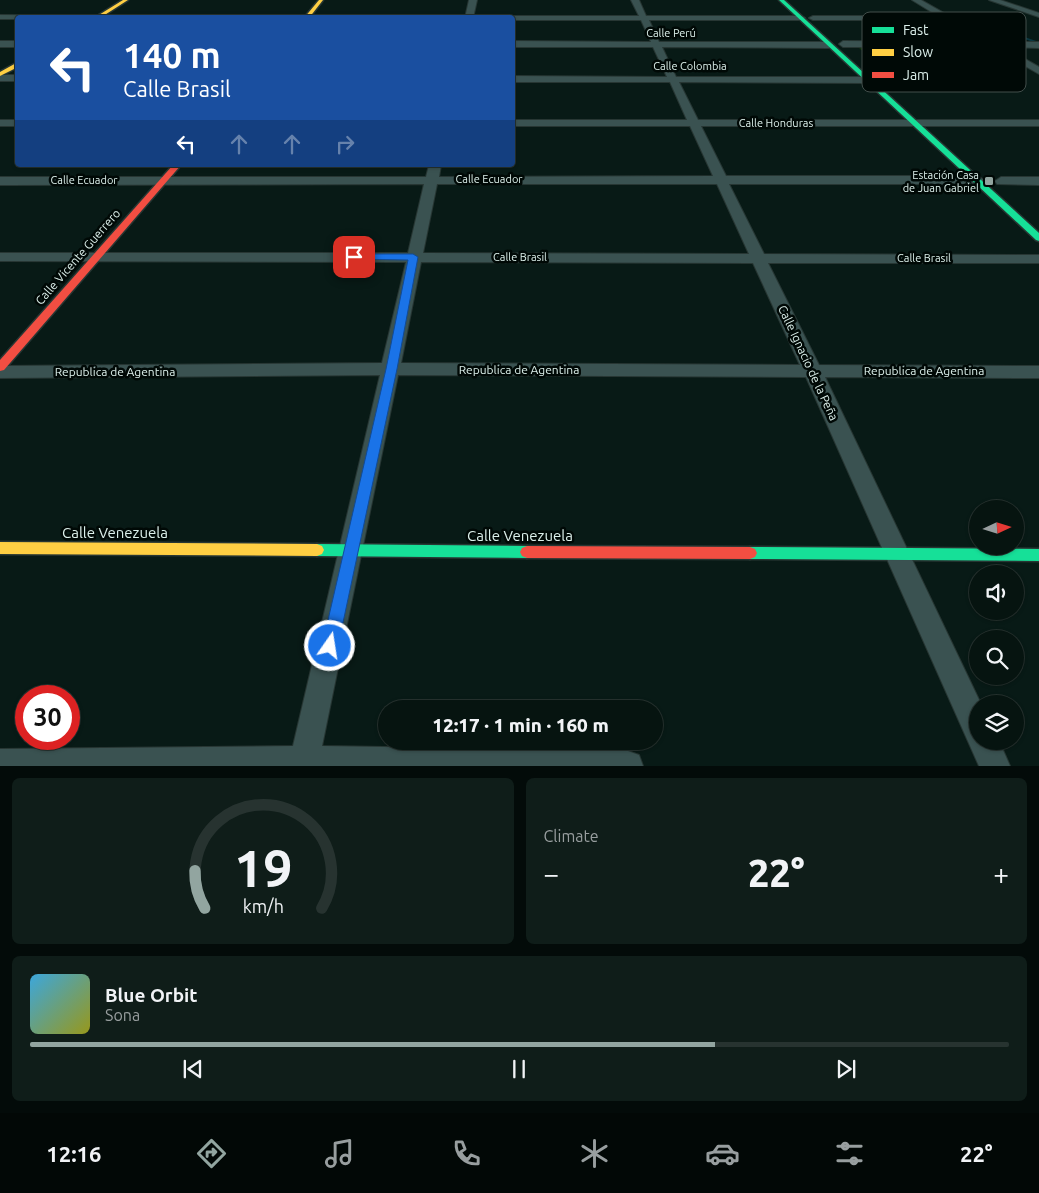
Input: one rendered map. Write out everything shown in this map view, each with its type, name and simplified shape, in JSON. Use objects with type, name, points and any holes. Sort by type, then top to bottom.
[{"type":"main road","points":[[100,15],[126,0]]},
{"type":"main road","points":[[308,15],[321,0]]},
{"type":"main road","points":[[781,0],[862,75]]},
{"type":"main road","points":[[792,0],[862,61]]},
{"type":"main road","points":[[0,74],[15,66]]},
{"type":"main road","points":[[880,92],[1039,238]]},
{"type":"main road","points":[[919,110],[949,136]]},
{"type":"main road","name":"Calle Vicente Guerrero","points":[[0,367],[175,167]]},
{"type":"main road","points":[[998,177],[1016,194]]},
{"type":"main road","name":"Calle Venezuela","points":[[0,548],[1039,555]]},
{"type":"street","points":[[470,15],[473,0]]},
{"type":"street","name":"Calle Ignacio de la Peña","points":[[635,0],[812,370],[969,709]]},
{"type":"street","points":[[916,0],[939,12]]},
{"type":"street","points":[[993,0],[1039,15]]},
{"type":"street","points":[[0,17],[15,17]]},
{"type":"street","points":[[515,18],[801,18]]},
{"type":"street","points":[[813,18],[862,18]]},
{"type":"street","points":[[0,44],[15,44]]},
{"type":"street","name":"Calle Perú","points":[[515,44],[829,45]]},
{"type":"street","points":[[843,44],[862,44]]},
{"type":"street","points":[[1026,45],[1039,45]]},
{"type":"street","points":[[1026,62],[1039,70]]},
{"type":"street","points":[[0,78],[15,78]]},
{"type":"street","name":"Calle Colombia","points":[[515,79],[862,80]]},
{"type":"street","points":[[0,123],[15,123]]},
{"type":"street","name":"Calle Honduras","points":[[515,123],[1039,123]]},
{"type":"street","points":[[304,763],[392,369],[413,257],[435,167]]},
{"type":"street","points":[[998,177],[1039,181]]},
{"type":"street","name":"Calle Ecuador","points":[[0,181],[432,179],[978,180]]},
{"type":"street","name":"Calle Brasil","points":[[0,257],[1039,259]]},
{"type":"street","name":"Republica de Agentina","points":[[0,372],[392,369],[1039,372]]},
{"type":"street","points":[[987,750],[995,766]]},
{"type":"street","points":[[0,764],[304,763],[628,766]]},
{"type":"waterway","points":[[1026,38],[1039,43]]},
{"type":"traffic: fast","points":[[781,0],[862,75]]},
{"type":"traffic: fast","points":[[881,92],[1039,238]]},
{"type":"traffic: fast","points":[[317,550],[527,552]]},
{"type":"traffic: fast","points":[[750,553],[1039,555]]},
{"type":"traffic: slow","points":[[101,15],[126,0]]},
{"type":"traffic: slow","points":[[308,15],[321,0]]},
{"type":"traffic: slow","points":[[0,74],[15,66]]},
{"type":"traffic: slow","points":[[0,548],[317,550]]},
{"type":"traffic: jam","points":[[0,367],[175,167]]},
{"type":"traffic: jam","points":[[527,552],[750,553]]},
{"type":"place","name":"Estación Casa de Juan Gabriel","points":[[989,181]]},
{"type":"route","points":[[330,646],[392,369],[413,257],[354,257]]}]
